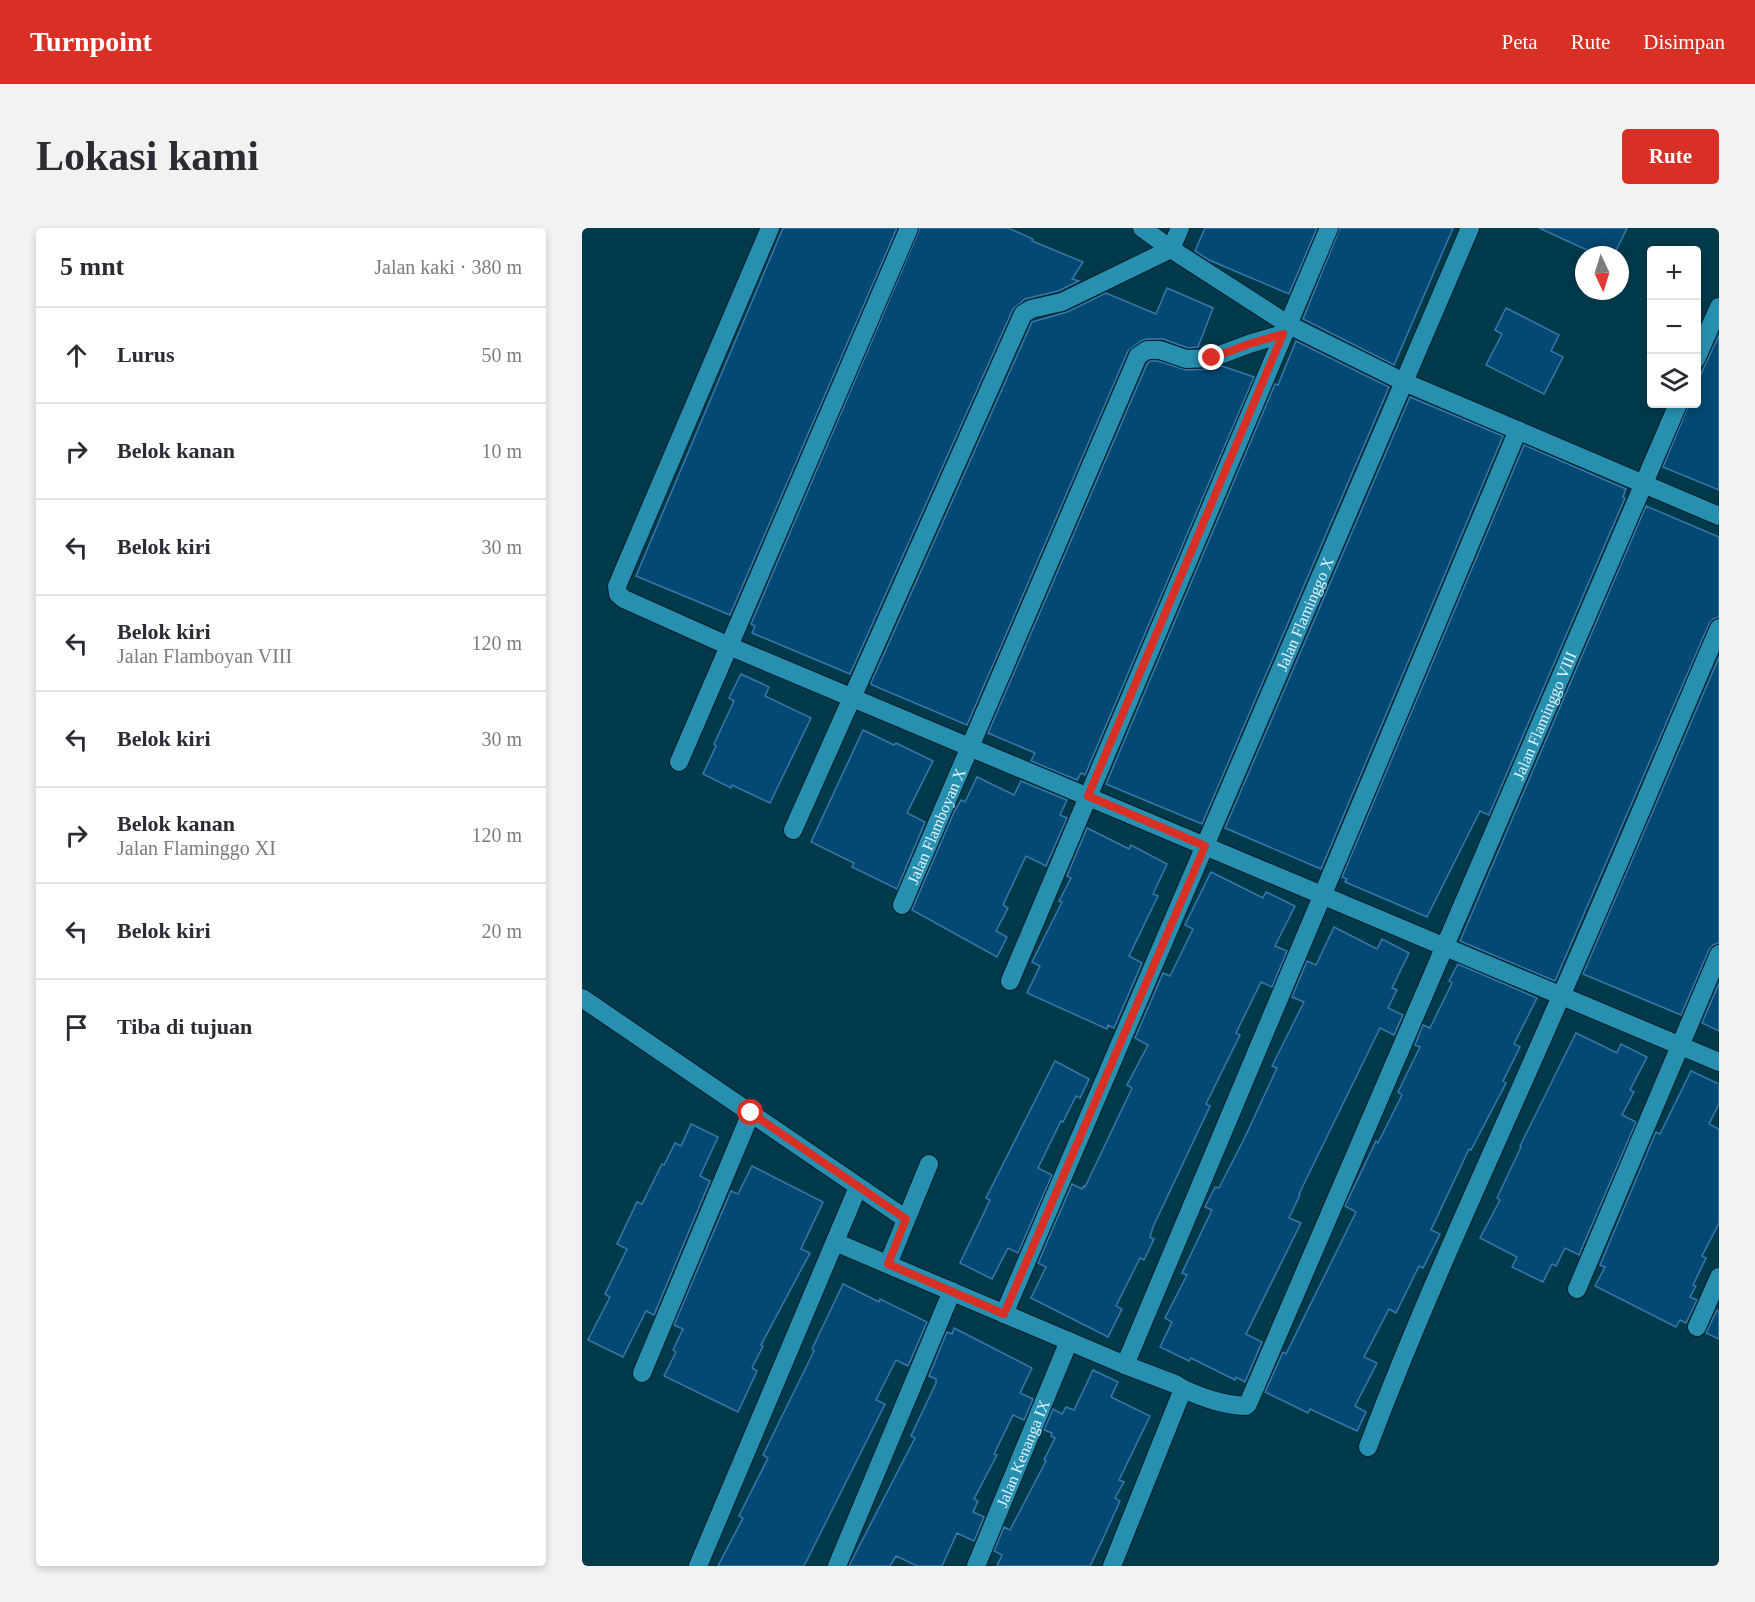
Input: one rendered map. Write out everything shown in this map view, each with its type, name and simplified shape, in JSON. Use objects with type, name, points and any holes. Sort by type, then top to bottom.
[{"type":"street","points":[[770,228],[617,586],[618,594],[624,599],[729,646],[1719,1062]]},
{"type":"street","points":[[679,762],[909,228]]},
{"type":"street","points":[[1142,228],[1286,330],[1719,516]]},
{"type":"street","points":[[793,830],[1023,314],[1031,309],[1062,302],[1171,249],[1180,228]]},
{"type":"street","points":[[1010,981],[1329,228]]},
{"type":"street","name":"Jalan Flaminggo X","points":[[1004,1314],[1470,228]]},
{"type":"street","points":[[1698,354],[1719,307]]},
{"type":"street","name":"Jalan Flamboyan X","points":[[902,906],[1138,356],[1147,350],[1160,350],[1186,359],[1212,358],[1286,330]]},
{"type":"street","name":"Jalan Flaminggo VIII","points":[[1183,1389],[1208,1400],[1232,1405],[1246,1406],[1248,1404],[1676,408]]},
{"type":"street","points":[[1125,1365],[1518,430]]},
{"type":"street","points":[[1368,1447],[1402,1357],[1443,1260],[1561,996],[1719,628]]},
{"type":"street","points":[[1577,1289],[1719,954]]},
{"type":"street","points":[[582,998],[906,1219]]},
{"type":"street","points":[[642,1373],[751,1113]]},
{"type":"street","points":[[888,1264],[929,1164]]},
{"type":"street","points":[[698,1566],[858,1186]]},
{"type":"street","points":[[835,1242],[1183,1389],[1112,1566]]},
{"type":"street","points":[[1697,1327],[1719,1277]]},
{"type":"street","points":[[837,1566],[952,1291]]},
{"type":"street","name":"Jalan Kenanga IX","points":[[976,1566],[1069,1341]]},
{"type":"building","points":[[783,228],[897,228],[730,615],[636,576]]},
{"type":"building","points":[[920,228],[1008,228],[1033,239],[1032,241],[1083,262],[1072,279],[1079,281],[1058,291],[1025,299],[1013,309],[850,674],[752,633],[755,626],[751,624]]},
{"type":"building","points":[[1205,228],[1317,228],[1289,294],[1209,260],[1195,251]]},
{"type":"building","points":[[1340,228],[1453,228],[1394,365],[1303,319]]},
{"type":"building","points":[[1539,228],[1627,228],[1618,246],[1578,246]]},
{"type":"building","points":[[1167,288],[1213,308],[1198,347],[1188,348],[1163,339],[1147,339],[1128,351],[967,725],[872,685],[1032,322],[1067,312],[1106,293],[1156,314]]},
{"type":"building","points":[[1506,308],[1559,335],[1551,351],[1563,357],[1544,394],[1486,365],[1502,334],[1495,330]]},
{"type":"building","points":[[1719,335],[1719,490],[1663,467],[1687,408],[1701,408],[1701,374]]},
{"type":"building","points":[[1296,341],[1389,387],[1202,824],[1106,784],[1275,384],[1278,385]]},
{"type":"building","points":[[1150,361],[1158,361],[1186,370],[1212,369],[1222,366],[1254,377],[1085,775],[1081,773],[1077,780],[1031,761],[1035,753],[988,733]]},
{"type":"building","points":[[1410,397],[1503,436],[1321,869],[1225,828]]},
{"type":"building","points":[[1524,445],[1626,489],[1623,497],[1625,498],[1489,815],[1480,811],[1427,917],[1345,882],[1347,879],[1342,877]]},
{"type":"building","points":[[1646,506],[1719,537],[1719,617],[1713,619],[1709,624],[1555,981],[1460,941]]},
{"type":"building","points":[[1719,657],[1719,943],[1713,945],[1709,950],[1681,1015],[1583,974]]},
{"type":"building","points":[[741,674],[769,687],[765,696],[811,718],[770,803],[703,774],[734,701],[729,698]]},
{"type":"building","points":[[863,730],[933,761],[907,813],[925,822],[897,889],[852,867],[854,863],[811,842]]},
{"type":"building","points":[[977,777],[1014,795],[1021,781],[1067,800],[1060,815],[1067,818],[1046,866],[1026,856],[1003,905],[1008,908],[996,931],[1007,937],[997,957],[912,910],[954,812],[961,800],[965,802]]},
{"type":"building","points":[[1087,828],[1129,849],[1131,845],[1167,864],[1153,894],[1158,896],[1129,956],[1142,963],[1114,1028],[1108,1025],[1107,1029],[1027,993],[1040,966],[1032,962],[1062,902],[1059,901],[1071,878],[1067,876]]},
{"type":"building","points":[[1211,872],[1263,898],[1266,892],[1295,906],[1275,946],[1287,951],[1272,987],[1261,982],[1236,1033],[1240,1035],[1206,1104],[1210,1106],[1153,1227],[1150,1237],[1154,1239],[1144,1260],[1140,1258],[1116,1306],[1122,1309],[1108,1337],[1031,1298],[1046,1267],[1038,1263],[1072,1184],[1082,1189],[1085,1187],[1132,1088],[1127,1085],[1148,1045],[1135,1038],[1163,973],[1170,976],[1193,929],[1185,925]]},
{"type":"building","points":[[1334,927],[1377,949],[1382,939],[1409,953],[1392,988],[1397,990],[1388,1008],[1403,1015],[1394,1035],[1380,1028],[1299,1194],[1289,1218],[1301,1223],[1246,1334],[1262,1342],[1245,1382],[1236,1377],[1235,1380],[1191,1358],[1189,1361],[1160,1347],[1172,1322],[1165,1318],[1187,1275],[1182,1273],[1212,1210],[1205,1207],[1215,1187],[1219,1188],[1245,1137],[1277,1068],[1272,1066],[1304,1002],[1292,997],[1307,961],[1316,965]]},
{"type":"building","points":[[1458,964],[1537,998],[1514,1044],[1520,1047],[1503,1081],[1506,1083],[1471,1150],[1469,1149],[1431,1230],[1440,1234],[1423,1268],[1419,1266],[1396,1313],[1389,1309],[1364,1357],[1377,1363],[1355,1406],[1366,1412],[1357,1431],[1310,1409],[1308,1413],[1265,1392],[1283,1352],[1286,1354],[1356,1212],[1345,1206],[1376,1141],[1378,1143],[1402,1095],[1398,1092],[1420,1047],[1415,1045],[1423,1025],[1430,1028],[1452,983],[1449,981]]},
{"type":"building","points":[[1719,983],[1719,1031],[1702,1023]]},
{"type":"building","points":[[1576,1033],[1617,1053],[1621,1044],[1647,1057],[1630,1090],[1634,1092],[1622,1115],[1636,1122],[1579,1255],[1565,1248],[1556,1266],[1552,1264],[1543,1282],[1512,1267],[1517,1257],[1480,1238],[1500,1200],[1497,1198],[1520,1146]]},
{"type":"building","points":[[1055,1061],[1089,1079],[1080,1098],[1076,1096],[1063,1122],[1061,1121],[1038,1168],[1052,1175],[1018,1253],[1008,1248],[992,1279],[960,1263],[990,1200],[986,1198]]},
{"type":"building","points":[[1691,1071],[1719,1084],[1719,1104],[1709,1124],[1719,1129],[1719,1223],[1702,1256],[1706,1258],[1693,1285],[1696,1286],[1690,1297],[1697,1300],[1686,1323],[1680,1320],[1676,1327],[1595,1286],[1605,1267],[1600,1265],[1656,1132],[1660,1134]]},
{"type":"building","points":[[691,1124],[718,1137],[700,1176],[710,1181],[654,1315],[646,1311],[623,1357],[588,1340],[610,1297],[605,1294],[627,1249],[617,1244],[637,1202],[642,1204],[662,1164],[664,1165],[675,1143],[681,1146]]},
{"type":"building","points":[[752,1166],[823,1202],[801,1249],[810,1253],[761,1345],[763,1346],[752,1368],[757,1371],[738,1412],[664,1376],[676,1352],[673,1350],[683,1329],[674,1325],[731,1191],[738,1194]]},
{"type":"building","points":[[843,1284],[927,1322],[908,1366],[896,1360],[876,1400],[885,1404],[804,1566],[718,1566],[743,1518],[739,1516],[768,1458],[763,1455],[814,1351],[812,1349]]},
{"type":"building","points":[[1717,1310],[1719,1311],[1719,1339],[1706,1333]]},
{"type":"building","points":[[954,1328],[1032,1368],[1020,1393],[1033,1399],[1024,1420],[1013,1415],[994,1454],[997,1455],[974,1499],[978,1501],[973,1512],[984,1517],[974,1541],[957,1533],[942,1566],[917,1566],[896,1556],[890,1566],[849,1566],[915,1438],[911,1436],[936,1383],[936,1379],[929,1376],[947,1332],[952,1334]]},
{"type":"building","points":[[1093,1370],[1118,1382],[1111,1397],[1150,1416],[1119,1480],[1124,1482],[1115,1498],[1120,1501],[1090,1566],[997,1566],[1002,1555],[994,1551],[1004,1527],[1010,1530],[1046,1461],[1044,1460],[1055,1438],[1051,1436],[1052,1433],[1044,1430],[1053,1409],[1062,1414],[1066,1407],[1074,1410]]},
{"type":"route","points":[[751,1113],[906,1219],[888,1264],[1004,1314],[1205,846],[1088,796],[1283,334],[1212,358]]}]
